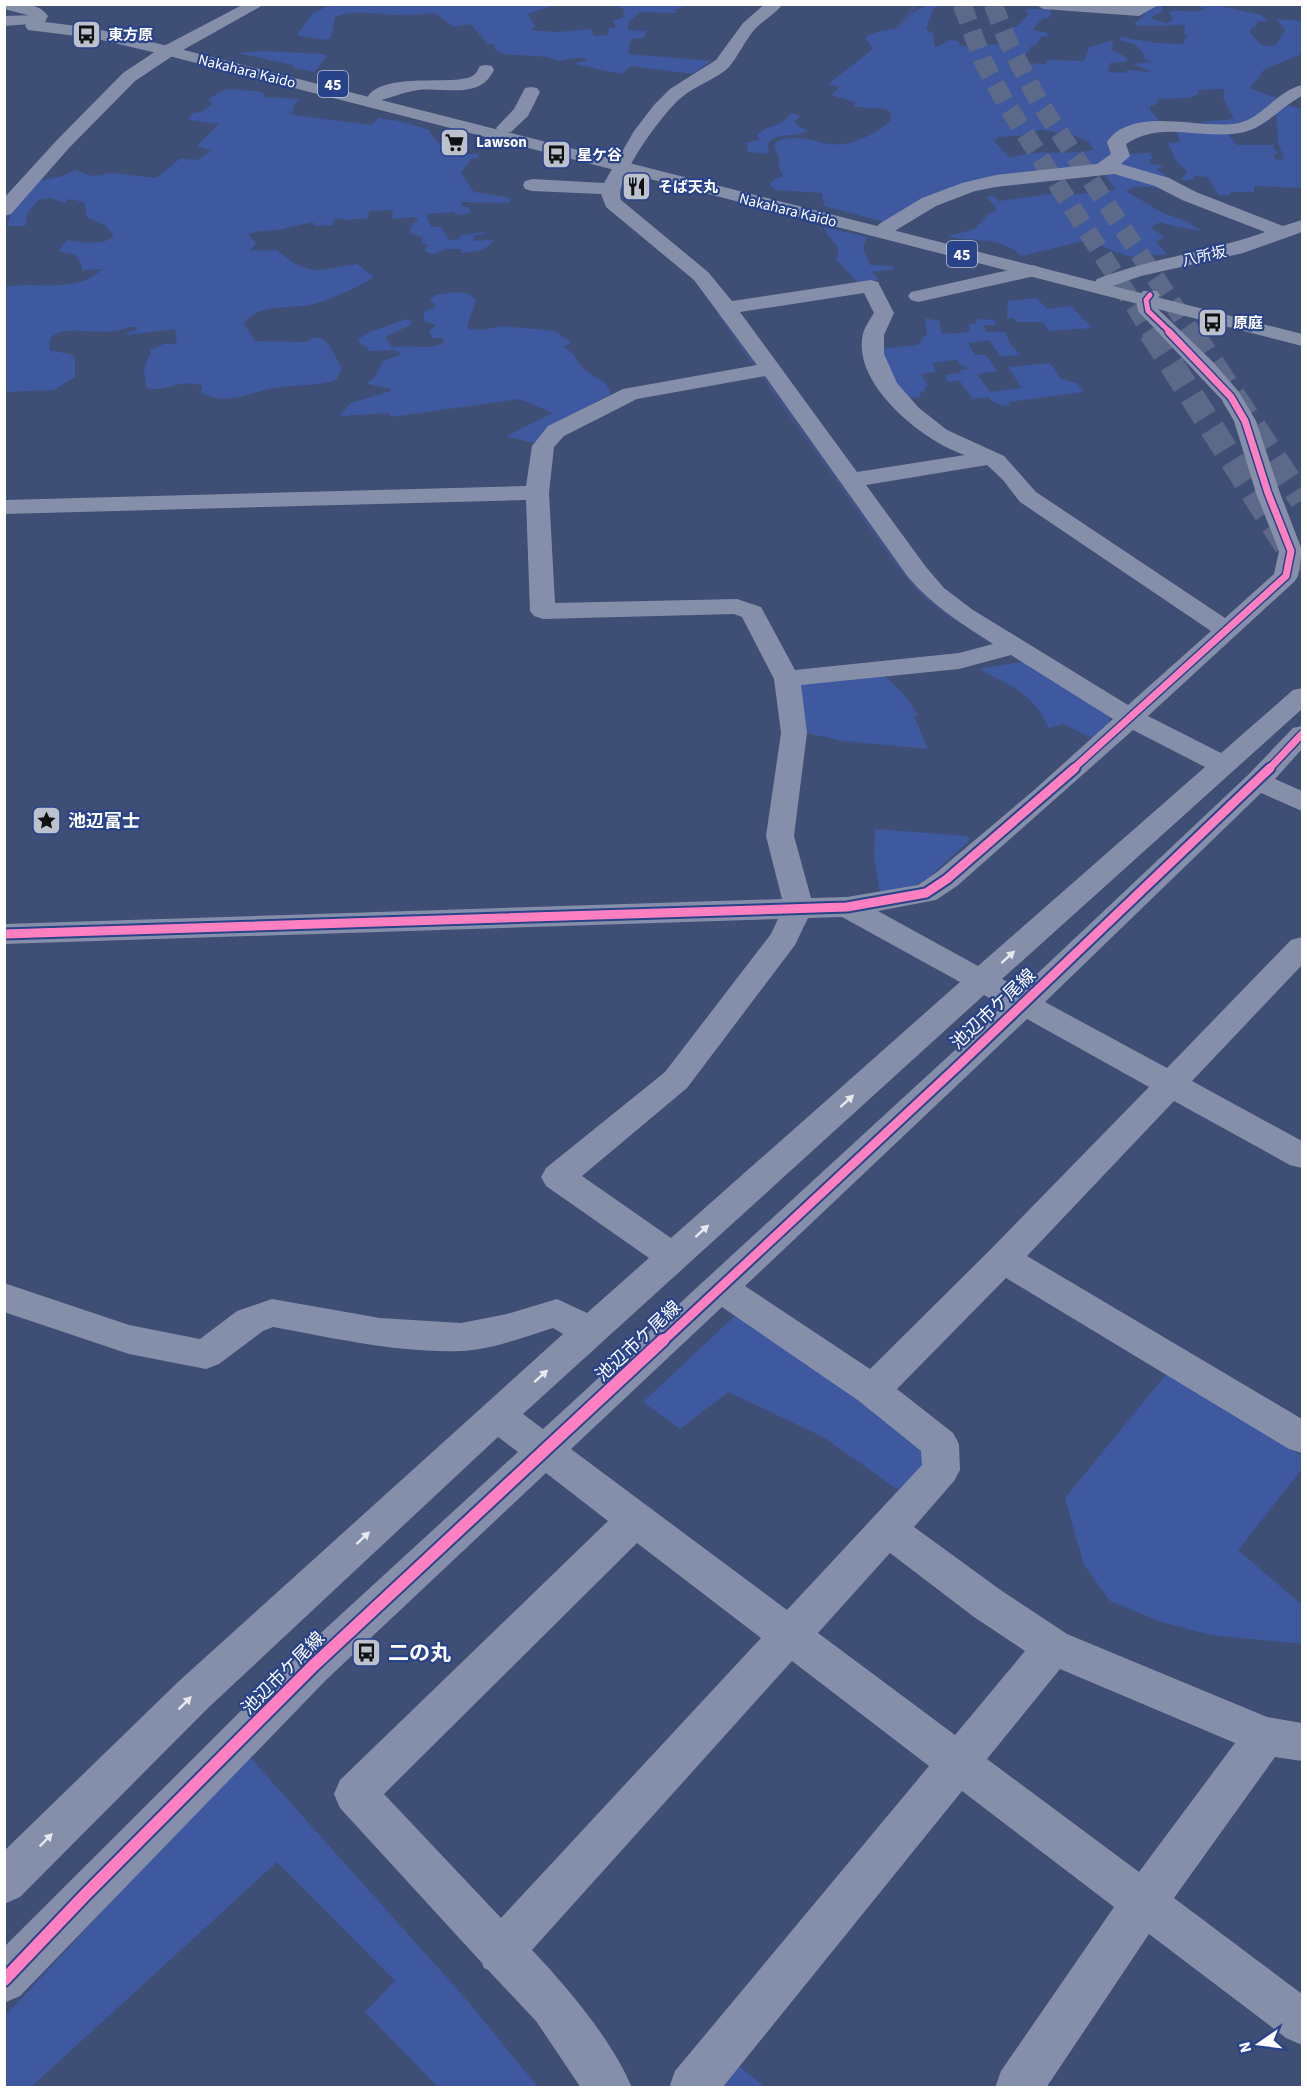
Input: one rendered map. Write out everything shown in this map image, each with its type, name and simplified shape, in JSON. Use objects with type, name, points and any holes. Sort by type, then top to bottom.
[{"type":"main road","name":"Nakahara Kaido","points":[[7,4],[37,20],[382,93],[623,163],[1032,271],[1302,332]]},
{"type":"main road","name":"Nakahara Kaido","points":[[173,49],[1104,283],[1148,298],[1302,340]]},
{"type":"street","points":[[4,27],[37,20],[55,4]]},
{"type":"street","points":[[4,210],[63,144],[129,77],[173,49],[257,4]]},
{"type":"street","points":[[775,4],[749,26],[722,63],[676,93],[660,109],[623,163],[610,189],[613,203],[701,276],[728,308],[916,572],[935,593],[964,615],[1131,718],[1223,765]]},
{"type":"street","points":[[1050,5],[1139,11],[1152,4]]},
{"type":"street","points":[[4,21],[37,20]]},
{"type":"street","points":[[382,93],[401,68]]},
{"type":"street","points":[[428,84],[434,71],[441,68]]},
{"type":"street","points":[[382,93],[428,84],[459,87],[482,78],[486,70]]},
{"type":"street","points":[[1104,168],[1122,156],[1116,141],[1134,131],[1182,127],[1239,128],[1260,120],[1281,100],[1302,90]]},
{"type":"street","points":[[505,128],[516,120],[527,105],[531,92]]},
{"type":"street","points":[[886,228],[930,202],[969,187],[996,181],[1104,168],[1131,172],[1162,182],[1189,196],[1281,232]]},
{"type":"street","points":[[532,185],[610,189]]},
{"type":"street","name":"八所坂","points":[[1104,283],[1135,271],[1236,249],[1302,226]]},
{"type":"street","points":[[918,296],[1032,271]]},
{"type":"street","points":[[728,308],[871,286],[884,313],[872,336],[875,367],[884,381],[928,430],[954,444],[991,458],[1007,471],[1028,497],[1227,630]]},
{"type":"street","points":[[4,934],[847,907],[926,893],[947,879],[1043,797],[1286,576],[1294,542],[1245,421],[1231,397],[1204,366],[1148,311],[1148,298]]},
{"type":"street","points":[[674,1257],[558,1177],[676,1080],[784,938],[799,907],[780,836],[794,733],[787,679],[752,612],[737,606],[543,611],[537,493],[543,446],[556,431],[609,403],[646,390],[770,369]]},
{"type":"street","points":[[851,480],[991,458]]},
{"type":"street","points":[[4,507],[537,493]]},
{"type":"street","points":[[787,679],[959,661],[994,653],[1013,645]]},
{"type":"street","name":"池辺市ケ尾線","points":[[4,1881],[193,1695],[497,1414],[1223,765],[1299,708]]},
{"type":"street","name":"池辺市ケ尾線","points":[[4,1980],[85,1895],[313,1666],[1258,781],[1299,708]]},
{"type":"street","points":[[1258,781],[1302,802]]},
{"type":"street","points":[[847,907],[1302,1156]]},
{"type":"street","points":[[872,1390],[1003,1259],[1302,947]]},
{"type":"street","points":[[1003,1259],[1297,1424]]},
{"type":"street","points":[[500,1952],[941,1470],[940,1444],[872,1390],[720,1287]]},
{"type":"street","points":[[4,1297],[86,1328],[187,1352],[206,1354],[250,1321],[272,1313],[380,1332],[461,1336],[507,1328],[557,1313],[589,1332]]},
{"type":"street","points":[[497,1414],[1302,2022]]},
{"type":"street","points":[[609,2088],[552,2005],[500,1952],[355,1794],[635,1520]]},
{"type":"street","points":[[887,1528],[988,1604],[1053,1647],[1284,1739],[1144,1902],[1018,2088]]},
{"type":"street","points":[[692,2088],[960,1764],[1053,1647]]},
{"type":"shaded area","points":[[330,5],[554,5],[528,14],[535,27],[530,30],[558,32],[591,29],[594,36],[608,35],[609,28],[615,28],[616,25],[612,21],[624,17],[625,14],[622,13],[625,10],[616,5],[678,5],[683,8],[675,9],[676,13],[640,12],[628,23],[628,30],[647,31],[644,38],[633,38],[629,45],[629,54],[711,61],[692,74],[631,66],[622,74],[574,64],[587,60],[582,57],[559,61],[547,57],[505,54],[495,50],[495,44],[487,44],[471,24],[454,27],[435,13],[397,15],[350,13],[335,17],[331,38],[324,40],[297,35],[313,13]]},
{"type":"shaded area","points":[[927,5],[939,5],[933,9],[926,29],[934,34],[934,46],[938,47],[949,40],[959,41],[960,46],[1003,44],[1003,40],[1008,38],[1006,30],[1017,26],[1029,14],[1026,12],[1027,9],[1050,9],[1051,15],[1043,18],[1032,30],[1045,32],[1050,36],[1041,37],[1036,45],[1030,47],[1029,52],[1022,55],[1020,58],[1027,63],[1046,64],[1047,60],[1084,61],[1089,47],[1111,41],[1113,42],[1112,50],[1129,61],[1110,63],[1108,72],[1126,73],[1127,70],[1152,72],[1133,64],[1152,62],[1143,58],[1145,55],[1135,44],[1121,41],[1120,37],[1156,43],[1183,44],[1187,35],[1184,34],[1185,24],[1138,26],[1134,23],[1144,16],[1143,12],[1154,5],[1162,5],[1162,13],[1150,18],[1167,23],[1173,19],[1169,12],[1200,11],[1205,10],[1198,5],[1214,5],[1262,15],[1267,22],[1257,21],[1257,25],[1250,29],[1250,32],[1258,42],[1267,46],[1276,45],[1285,30],[1276,19],[1302,21],[1302,54],[1260,73],[1262,74],[1249,88],[1280,99],[1245,125],[1206,125],[1200,122],[1234,119],[1223,98],[1224,89],[1198,90],[1199,94],[1189,98],[1157,99],[1160,102],[1150,107],[1150,110],[1161,123],[1133,131],[1120,154],[1150,153],[1153,158],[1149,160],[1151,164],[1163,168],[1156,169],[1175,182],[1169,189],[1137,186],[1126,191],[1161,212],[1188,222],[1203,232],[1161,222],[1151,227],[1164,237],[1156,242],[1167,254],[1133,257],[1088,240],[1021,256],[1013,249],[995,242],[948,236],[975,229],[989,213],[996,212],[995,206],[986,197],[993,196],[999,201],[1067,192],[1070,195],[1116,190],[1103,172],[1002,178],[888,223],[824,206],[822,193],[777,190],[769,185],[776,178],[783,177],[774,144],[780,140],[794,138],[830,144],[846,143],[871,135],[891,120],[891,114],[886,109],[857,107],[854,106],[855,102],[831,95],[840,87],[828,84],[873,49],[866,39],[867,36],[899,28],[905,17]],"holes":[[[1042,130],[1073,135],[1089,142],[1094,150],[1031,153],[1010,158],[994,141],[998,137],[1029,135],[1027,132]]]},
{"type":"shaded area","points":[[264,51],[327,56],[314,72],[237,53]]},
{"type":"shaded area","points":[[224,90],[260,92],[264,94],[264,97],[300,99],[290,114],[294,115],[371,125],[379,118],[403,122],[430,130],[430,133],[449,155],[478,154],[479,157],[471,159],[461,173],[474,192],[511,198],[509,203],[462,202],[462,207],[469,207],[471,213],[426,214],[431,227],[441,227],[449,240],[484,232],[484,234],[473,236],[474,241],[494,240],[484,249],[476,251],[462,253],[461,249],[447,249],[432,254],[424,251],[428,245],[421,243],[423,238],[410,233],[411,226],[418,220],[414,217],[392,219],[393,210],[369,211],[368,218],[347,220],[335,218],[333,225],[314,226],[313,222],[248,234],[256,243],[250,251],[277,250],[298,265],[314,270],[357,264],[374,277],[322,302],[305,306],[267,309],[250,316],[244,323],[255,341],[307,342],[312,338],[323,340],[331,348],[342,368],[336,380],[281,387],[231,398],[212,397],[201,393],[202,386],[188,383],[161,389],[147,388],[144,370],[151,353],[150,350],[164,344],[177,344],[175,329],[128,335],[127,333],[137,330],[137,327],[134,327],[108,332],[65,331],[58,333],[50,339],[50,350],[73,355],[75,377],[54,390],[5,392],[4,287],[69,284],[92,277],[102,269],[82,270],[81,263],[74,254],[58,251],[67,240],[101,242],[112,238],[113,234],[106,226],[87,217],[84,202],[68,199],[65,203],[50,198],[38,200],[28,212],[25,226],[7,226],[14,205],[24,202],[20,199],[34,182],[62,176],[75,170],[92,176],[113,173],[156,178],[181,158],[197,160],[212,150],[197,147],[219,124],[188,120],[193,113],[201,112],[212,105],[210,98]]},
{"type":"shaded area","points":[[1286,105],[1302,109],[1302,188],[1254,186],[1254,192],[1230,192],[1230,195],[1219,195],[1207,177],[1195,176],[1194,179],[1185,181],[1181,178],[1187,173],[1186,170],[1176,161],[1168,143],[1180,142],[1176,130],[1229,130],[1229,136],[1237,145],[1274,145],[1273,148],[1279,153],[1273,154],[1276,160],[1284,159],[1278,143],[1276,112]]},
{"type":"shaded area","points":[[792,113],[800,116],[795,121],[798,126],[808,130],[772,140],[768,144],[769,154],[748,152],[745,143],[760,140],[757,135],[781,123]]},
{"type":"shaded area","points":[[824,227],[867,237],[863,248],[870,265],[892,266],[895,269],[872,272],[878,279],[860,285],[836,259],[837,246]]},
{"type":"shaded area","points":[[457,292],[470,294],[476,301],[467,326],[469,329],[482,330],[502,326],[555,331],[571,342],[564,347],[584,369],[606,384],[611,394],[555,424],[533,443],[506,436],[553,413],[519,399],[391,417],[389,413],[339,416],[351,403],[391,391],[368,384],[375,377],[383,361],[400,355],[394,350],[368,351],[367,347],[360,344],[358,340],[367,333],[406,319],[412,321],[410,325],[385,337],[392,347],[430,347],[443,344],[443,338],[432,338],[429,331],[436,325],[424,321],[424,312],[436,306],[430,299],[435,295]]},
{"type":"shaded area","points":[[1036,298],[1048,309],[1071,306],[1092,328],[1049,331],[1043,322],[1016,322],[1013,318],[1007,319],[1008,301]]},
{"type":"shaded area","points":[[925,318],[939,321],[942,334],[970,332],[969,324],[976,324],[977,319],[995,320],[996,325],[984,325],[986,332],[1005,332],[1011,345],[1021,355],[1000,356],[989,340],[968,343],[975,355],[986,355],[997,371],[977,374],[990,392],[1022,388],[1008,367],[1050,363],[1061,379],[1077,383],[1084,392],[1009,402],[1010,405],[998,404],[988,397],[973,399],[959,380],[948,382],[945,375],[970,369],[960,365],[956,360],[932,363],[936,372],[921,374],[928,386],[924,387],[926,391],[920,392],[921,397],[907,398],[895,386],[879,349],[918,345],[924,336],[927,336]]},
{"type":"shaded area","points":[[1025,661],[1110,717],[1109,723],[1094,739],[1063,724],[1049,728],[1036,706],[1028,698],[979,669]]},
{"type":"shaded area","points":[[883,674],[906,697],[918,715],[914,716],[928,749],[843,741],[807,733],[795,686],[800,682]]},
{"type":"shaded area","points":[[875,829],[967,836],[970,840],[927,879],[912,887],[880,893],[874,858]]},
{"type":"shaded area","points":[[737,1314],[931,1446],[934,1463],[901,1492],[825,1438],[728,1392],[680,1429],[643,1402]]},
{"type":"shaded area","points":[[1168,1372],[1302,1456],[1302,1469],[1238,1550],[1302,1605],[1302,1644],[1211,1635],[1161,1622],[1110,1601],[1084,1565],[1065,1498]]},
{"type":"shaded area","points":[[248,1755],[465,1998],[538,2087],[438,2087],[365,2012],[395,1981],[277,1862],[31,2087],[5,2087],[4,2017]]},
{"type":"shaded area","points":[[739,2066],[765,2087],[721,2088]]},
{"type":"waterway","points":[[898,27],[916,4]]},
{"type":"waterway","points":[[719,314],[733,333]]},
{"type":"waterway","points":[[732,332],[897,563],[924,595],[958,620]]},
{"type":"tunnel","points":[[962,4],[983,61],[1005,102],[1152,333]]},
{"type":"tunnel","points":[[993,4],[1008,42],[1039,102],[1192,333]]},
{"type":"tunnel","points":[[1151,332],[1302,570]]},
{"type":"tunnel","points":[[1191,332],[1302,500]]},
{"type":"cycle path","points":[[4,934],[847,907],[926,893],[947,879],[1043,797],[1286,576],[1291,551],[1268,493],[1245,421],[1231,397],[1204,366],[1148,311],[1146,300],[1150,295]]},
{"type":"cycle path","points":[[4,1980],[85,1895],[313,1666],[959,1065],[1258,781],[1302,734]]},
{"type":"place","name":"東方原","points":[[87,35]]},
{"type":"place","name":"Lawson","points":[[455,142]]},
{"type":"place","name":"星ケ谷","points":[[556,155]]},
{"type":"place","name":"そば天丸","points":[[637,187]]},
{"type":"place","name":"原庭","points":[[1212,323]]},
{"type":"place","name":"池辺富士","points":[[47,821]]},
{"type":"place","name":"二の丸","points":[[367,1653]]}]
